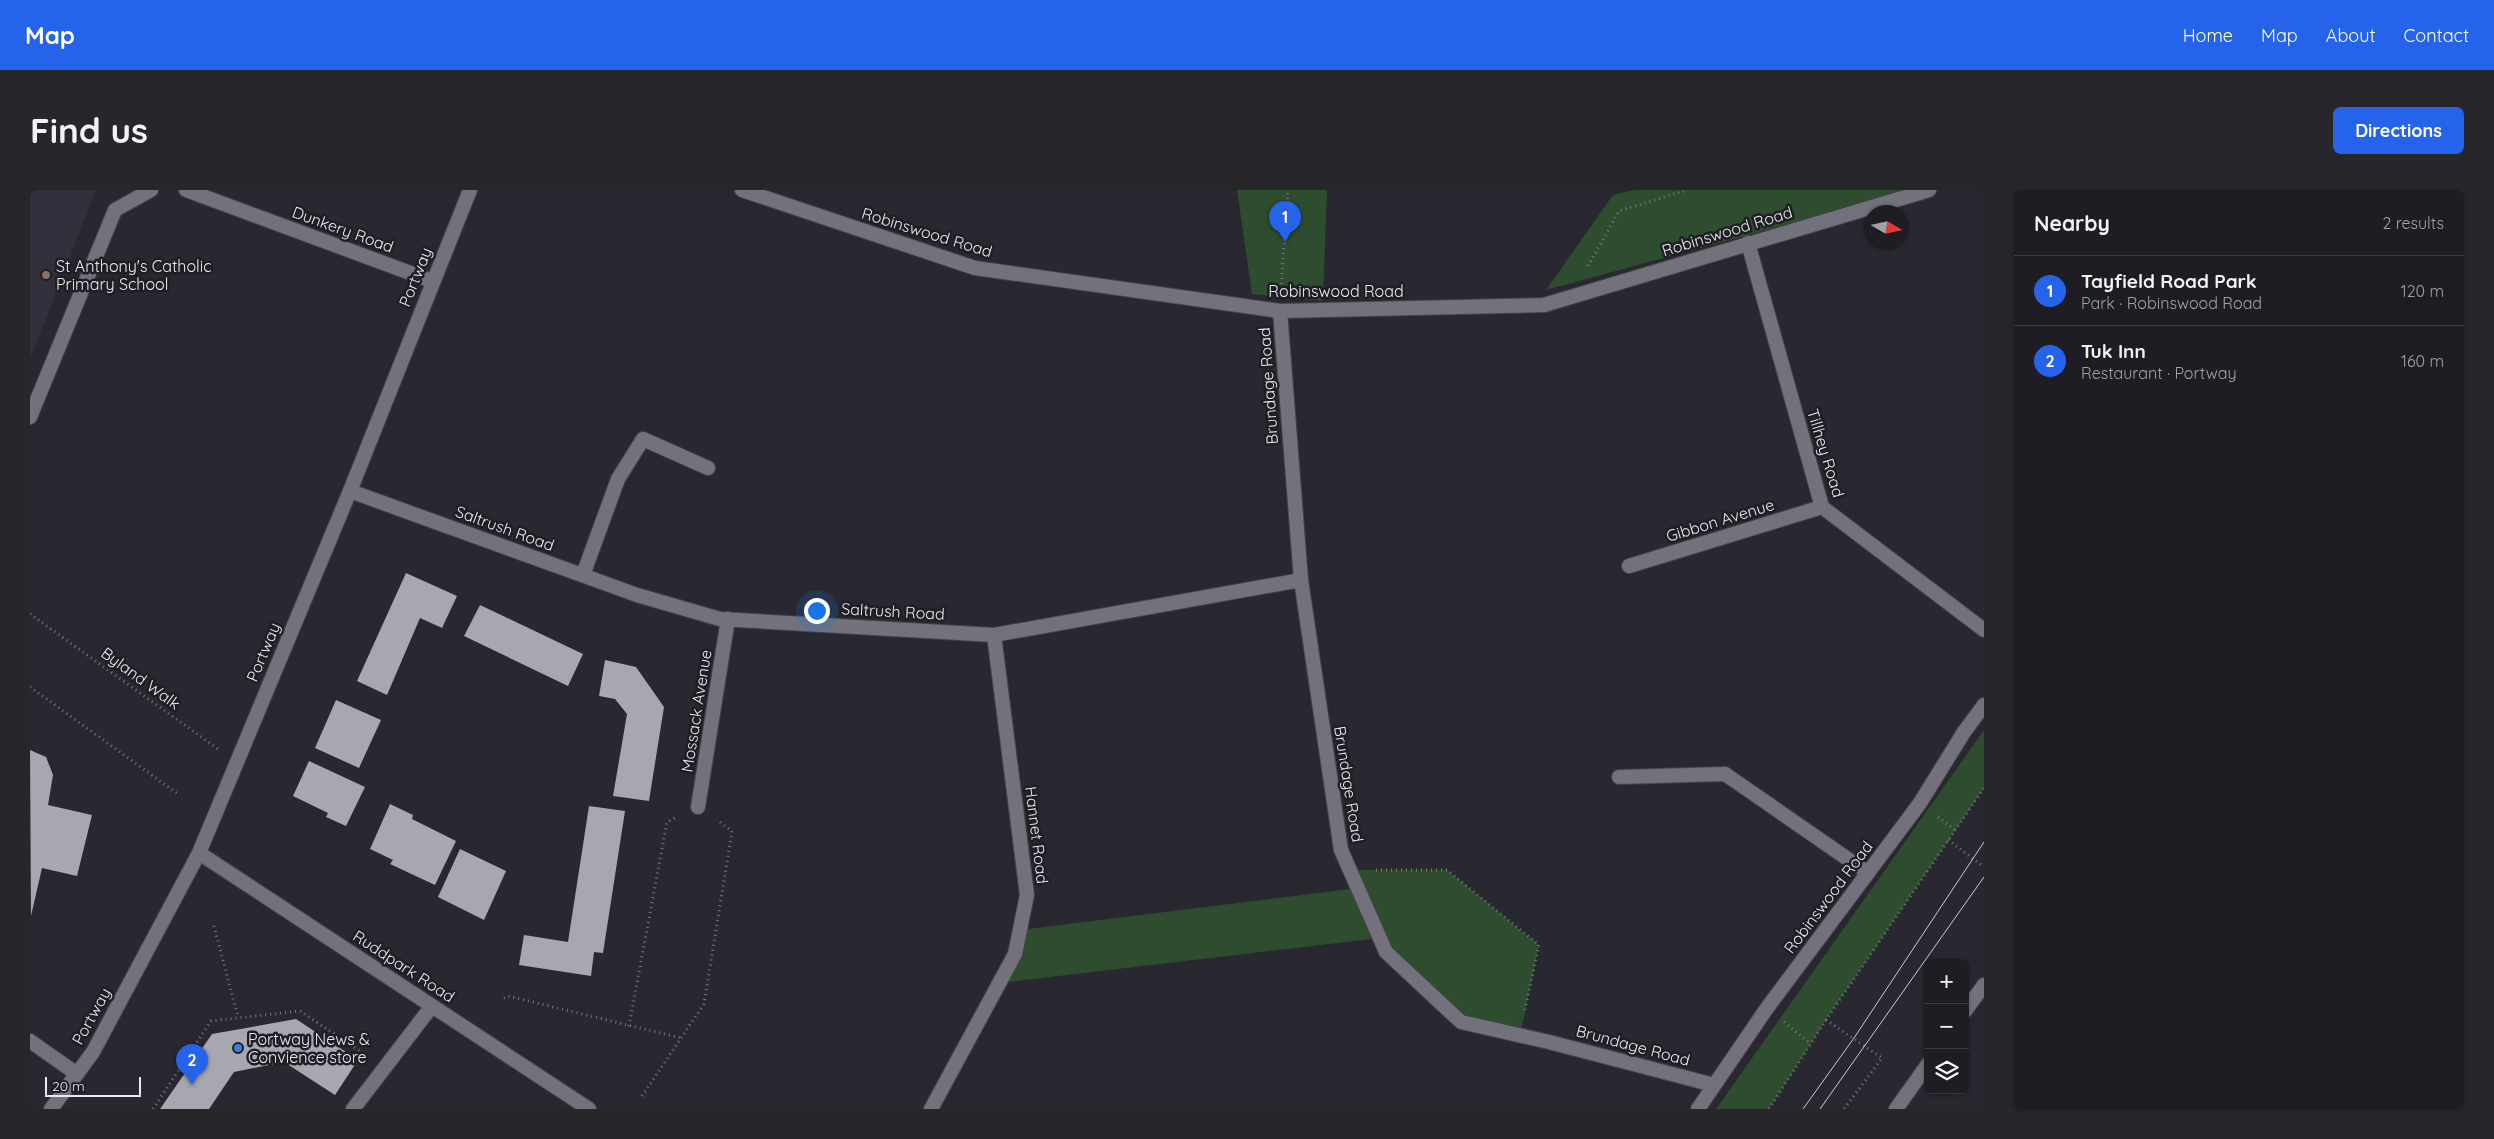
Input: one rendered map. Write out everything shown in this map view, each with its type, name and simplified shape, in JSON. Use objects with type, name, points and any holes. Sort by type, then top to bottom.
[{"type":"street","points":[[30,418],[115,210],[151,190]]},
{"type":"street","name":"Dunkery Road","points":[[186,190],[432,281]]},
{"type":"street","name":"Portway","points":[[51,1109],[93,1052],[199,853],[350,491],[432,281],[470,190]]},
{"type":"street","name":"Robinswood Road","points":[[742,190],[975,268],[1280,311],[1544,306],[1929,190]]},
{"type":"street","name":"Tillhey Road","points":[[1748,243],[1822,508],[1984,630]]},
{"type":"street","name":"Brundage Road","points":[[1280,311],[1301,580],[1341,850],[1386,952],[1461,1022],[1520,1035],[1714,1085]]},
{"type":"street","points":[[583,575],[618,479],[643,439],[708,468]]},
{"type":"street","name":"Saltrush Road","points":[[350,491],[638,595],[728,619],[994,634],[1301,580]]},
{"type":"street","name":"Gibbon Avenue","points":[[1629,566],[1822,508]]},
{"type":"street","name":"Mossack Avenue","points":[[698,807],[728,619]]},
{"type":"street","name":"Hannet Road","points":[[931,1109],[1015,954],[1027,895],[994,634]]},
{"type":"street","name":"Robinswood Road","points":[[1698,1109],[1768,1008],[1920,803],[1964,732],[1984,705]]},
{"type":"street","points":[[1619,777],[1725,774],[1868,874]]},
{"type":"street","name":"Ruddpark Road","points":[[199,853],[589,1109]]},
{"type":"street","points":[[1969,1006],[1984,985]]},
{"type":"street","points":[[353,1109],[432,1006]]},
{"type":"street","points":[[30,1042],[77,1074]]},
{"type":"street","points":[[1896,1109],[1924,1070]]},
{"type":"path","points":[[1280,311],[1288,190]]},
{"type":"path","points":[[1571,297],[1619,211],[1687,190]]},
{"type":"path","name":"Byland Walk","points":[[30,614],[236,763]]},
{"type":"path","points":[[30,687],[178,794]]},
{"type":"path","points":[[1770,1109],[1826,1020],[1984,788]]},
{"type":"path","points":[[629,1026],[668,822],[698,807],[732,831],[704,1004],[642,1096]]},
{"type":"path","points":[[1948,840],[1984,868]]},
{"type":"path","points":[[1350,870],[1447,870],[1539,945],[1520,1035]]},
{"type":"path","points":[[214,926],[238,1017]]},
{"type":"path","points":[[504,998],[508,996],[681,1038]]},
{"type":"path","points":[[1768,1008],[1811,1044]]},
{"type":"path","points":[[153,1109],[211,1020],[300,1011],[385,1068]]},
{"type":"path","points":[[1826,1020],[1882,1058],[1844,1109]]},
{"type":"shaded area","name":"St Anthony's Catholic Primary School","points":[[30,190],[96,190],[30,359]]},
{"type":"green space","points":[[1237,190],[1327,190],[1323,301],[1252,294]]},
{"type":"green space","points":[[1634,190],[1913,190],[1546,290],[1613,195]]},
{"type":"green space","points":[[1984,730],[1984,788],[1826,1020],[1769,1109],[1716,1109]]},
{"type":"green space","points":[[1350,870],[1447,870],[1539,945],[1520,1035],[1461,1022],[1380,938],[1000,983],[1020,930],[1358,888]]},
{"type":"building","points":[[406,573],[457,596],[442,628],[420,618],[387,695],[357,681]]},
{"type":"building","points":[[480,605],[583,654],[568,686],[464,636]]},
{"type":"building","points":[[605,660],[636,667],[664,707],[649,801],[613,796],[627,714],[615,699],[599,696]]},
{"type":"building","points":[[336,700],[381,720],[359,768],[315,748]]},
{"type":"building","points":[[30,750],[46,757],[53,775],[48,805],[92,815],[77,876],[42,868],[31,916]]},
{"type":"building","points":[[309,761],[365,787],[346,826],[326,817],[328,813],[293,796]]},
{"type":"building","points":[[390,804],[413,815],[412,819],[456,841],[435,885],[390,864],[393,860],[370,849]]},
{"type":"building","points":[[589,806],[625,811],[603,953],[594,952],[591,976],[519,965],[524,935],[568,942]]},
{"type":"building","points":[[460,849],[506,871],[484,920],[438,897]]},
{"type":"building","points":[[296,1019],[358,1060],[335,1095],[284,1062],[234,1072],[209,1109],[160,1109],[212,1034]]},
{"type":"tram line","points":[[1803,1109],[1854,1038],[1984,842]]},
{"type":"tram line","points":[[1820,1109],[1984,877]]},
{"type":"place","name":"Tayfield Road Park","points":[[1285,242]]},
{"type":"place","name":"St Anthony's Catholic Primary School","points":[[46,275]]},
{"type":"place","name":"Portway News & Convience store","points":[[238,1048]]},
{"type":"place","name":"Tuk Inn","points":[[192,1085]]}]
